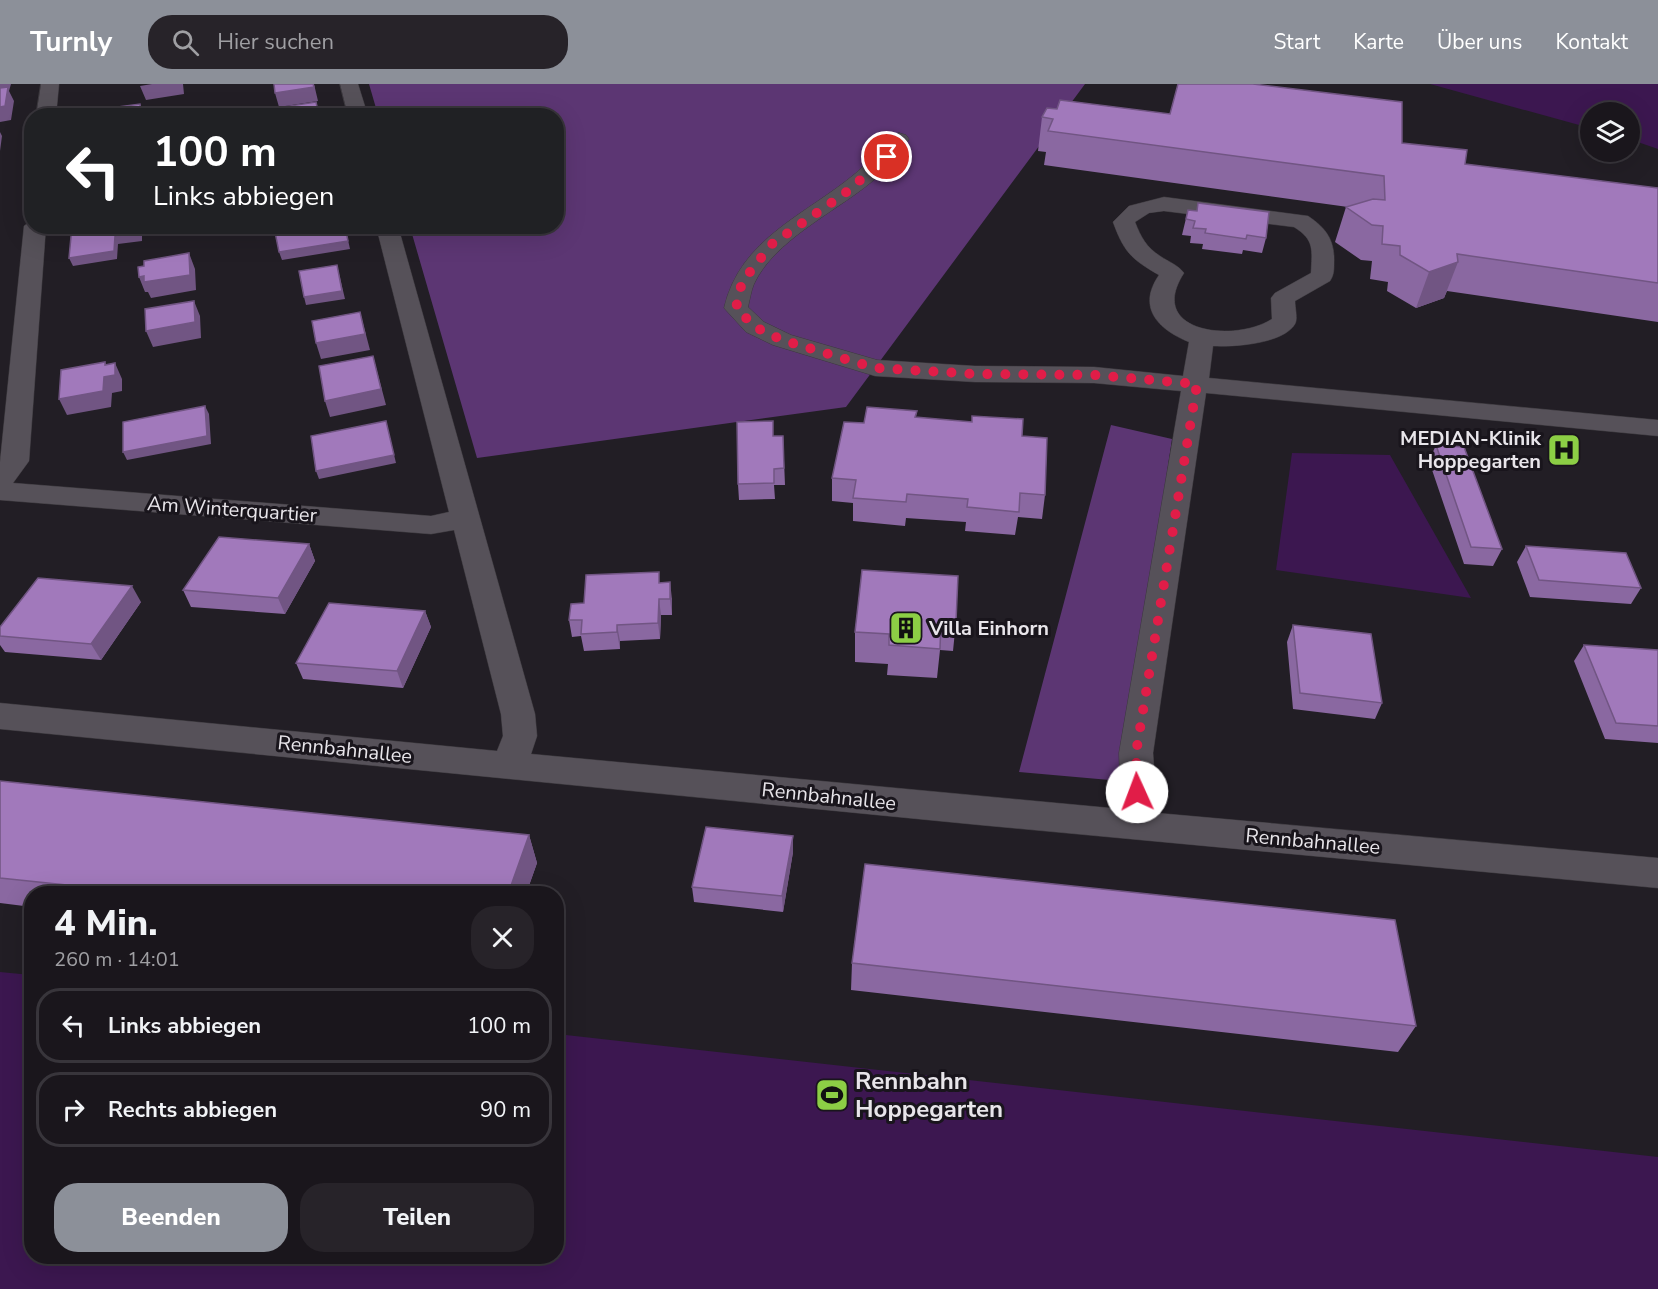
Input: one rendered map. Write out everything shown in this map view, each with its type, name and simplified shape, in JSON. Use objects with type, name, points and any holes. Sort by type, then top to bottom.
[{"type":"street","points":[[47,108],[50,84]]},
{"type":"street","points":[[349,84],[356,108]]},
{"type":"street","points":[[899,138],[887,157],[844,194],[772,244],[753,267],[742,282],[736,308],[755,327],[782,340],[875,368],[975,374],[1094,375],[1658,428]]},
{"type":"street","points":[[1164,204],[1300,221],[1316,230],[1323,242],[1322,276],[1283,298],[1284,322],[1272,331],[1249,337],[1226,340],[1202,338],[1181,331],[1170,322],[1160,301],[1162,286],[1172,273],[1150,260],[1133,245],[1124,222],[1131,212],[1164,204]]},
{"type":"street","points":[[0,481],[15,461],[34,234]]},
{"type":"street","points":[[389,234],[518,714],[520,736],[509,766]]},
{"type":"street","points":[[1140,826],[1136,753],[1197,384],[1202,338]]},
{"type":"street","name":"Am Winterquartier","points":[[0,491],[431,525],[464,519]]},
{"type":"street","name":"Rennbahnallee","points":[[0,716],[1140,826],[1658,873]]},
{"type":"shaded area","points":[[369,84],[1085,84],[846,407],[477,458],[412,234],[564,234],[564,108],[376,108]]},
{"type":"shaded area","points":[[1430,84],[1658,84],[1658,149],[1640,143],[1640,102],[1580,102],[1580,125]]},
{"type":"shaded area","points":[[1111,425],[1172,439],[1121,781],[1019,772]]},
{"type":"shaded area","points":[[1292,453],[1390,455],[1471,598],[1276,570]]},
{"type":"shaded area","name":"Rennbahn Hoppegarten","points":[[0,972],[24,974],[24,1264],[564,1264],[564,1035],[1658,1157],[1658,1289],[0,1289]]},
{"type":"building","points":[[274,84],[313,84],[314,87],[275,93]]},
{"type":"building","points":[[1178,84],[1253,84],[1402,102],[1402,143],[1467,150],[1465,164],[1658,188],[1658,283],[1457,254],[1458,262],[1429,272],[1400,255],[1400,246],[1382,244],[1383,226],[1372,225],[1346,207],[1373,199],[1385,200],[1384,176],[1048,131],[1053,119],[1042,117],[1047,108],[1057,109],[1060,100],[1170,114]]},
{"type":"building","points":[[8,87],[5,106],[0,107],[0,88]]},
{"type":"building","points":[[316,102],[317,108],[277,108]]},
{"type":"building","points":[[140,104],[140,108],[110,108]]},
{"type":"building","points":[[1198,203],[1269,212],[1266,238],[1247,235],[1246,239],[1205,233],[1206,229],[1193,228],[1195,221],[1186,219],[1188,210],[1197,211]]},
{"type":"building","points":[[71,234],[130,234],[115,236],[114,251],[69,258]]},
{"type":"building","points":[[275,234],[347,234],[348,241],[279,252]]},
{"type":"building","points":[[189,253],[190,275],[144,282],[144,276],[139,277],[138,267],[144,266],[144,261]]},
{"type":"building","points":[[337,265],[342,291],[304,297],[299,271]]},
{"type":"building","points":[[194,301],[195,322],[146,331],[145,309]]},
{"type":"building","points":[[360,312],[365,334],[316,343],[312,321]]},
{"type":"building","points":[[373,356],[381,389],[325,401],[319,366]]},
{"type":"building","points":[[105,362],[105,365],[115,363],[115,375],[104,377],[103,391],[59,399],[61,370]]},
{"type":"building","points":[[205,406],[207,436],[123,452],[123,422]]},
{"type":"building","points":[[867,407],[917,411],[915,417],[972,422],[972,416],[1023,419],[1022,436],[1047,438],[1045,495],[1020,493],[1019,512],[967,507],[968,499],[907,494],[906,502],[853,498],[856,480],[832,478],[844,422],[864,423]]},
{"type":"building","points":[[386,421],[394,455],[316,471],[311,436]]},
{"type":"building","points":[[773,421],[773,436],[783,436],[784,468],[774,469],[774,483],[738,484],[737,422]]},
{"type":"building","points":[[1436,445],[1464,447],[1502,549],[1471,547]]},
{"type":"building","points":[[219,537],[309,544],[278,598],[183,590]]},
{"type":"building","points":[[1526,546],[1626,553],[1641,588],[1539,580]]},
{"type":"building","points":[[862,570],[958,576],[956,621],[941,620],[940,649],[889,645],[889,634],[855,632]]},
{"type":"building","points":[[659,572],[659,583],[670,582],[670,599],[659,599],[658,623],[617,625],[617,632],[581,634],[582,620],[569,620],[571,604],[584,603],[586,575]]},
{"type":"building","points":[[38,578],[132,586],[91,644],[0,636],[0,627]]},
{"type":"building","points":[[329,603],[425,611],[397,671],[296,663]]},
{"type":"building","points":[[1293,625],[1371,634],[1382,703],[1300,693]]},
{"type":"building","points":[[1584,645],[1658,650],[1658,726],[1616,723]]},
{"type":"building","points":[[0,781],[529,835],[511,886],[76,886],[0,878]]},
{"type":"building","points":[[706,827],[793,836],[782,896],[692,887]]},
{"type":"building","points":[[865,864],[1395,920],[1416,1026],[852,963]]},
{"type":"place","name":"MEDIAN-Klinik Hoppegarten","points":[[1564,450]]},
{"type":"place","name":"Villa Einhorn","points":[[906,628]]},
{"type":"place","name":"Rennbahn Hoppegarten","points":[[832,1095]]},
{"type":"route","points":[[887,157],[844,194],[772,244],[753,267],[742,282],[736,308],[755,327],[782,340],[875,368],[975,374],[1094,375],[1197,384],[1136,753],[1137,792]]}]
